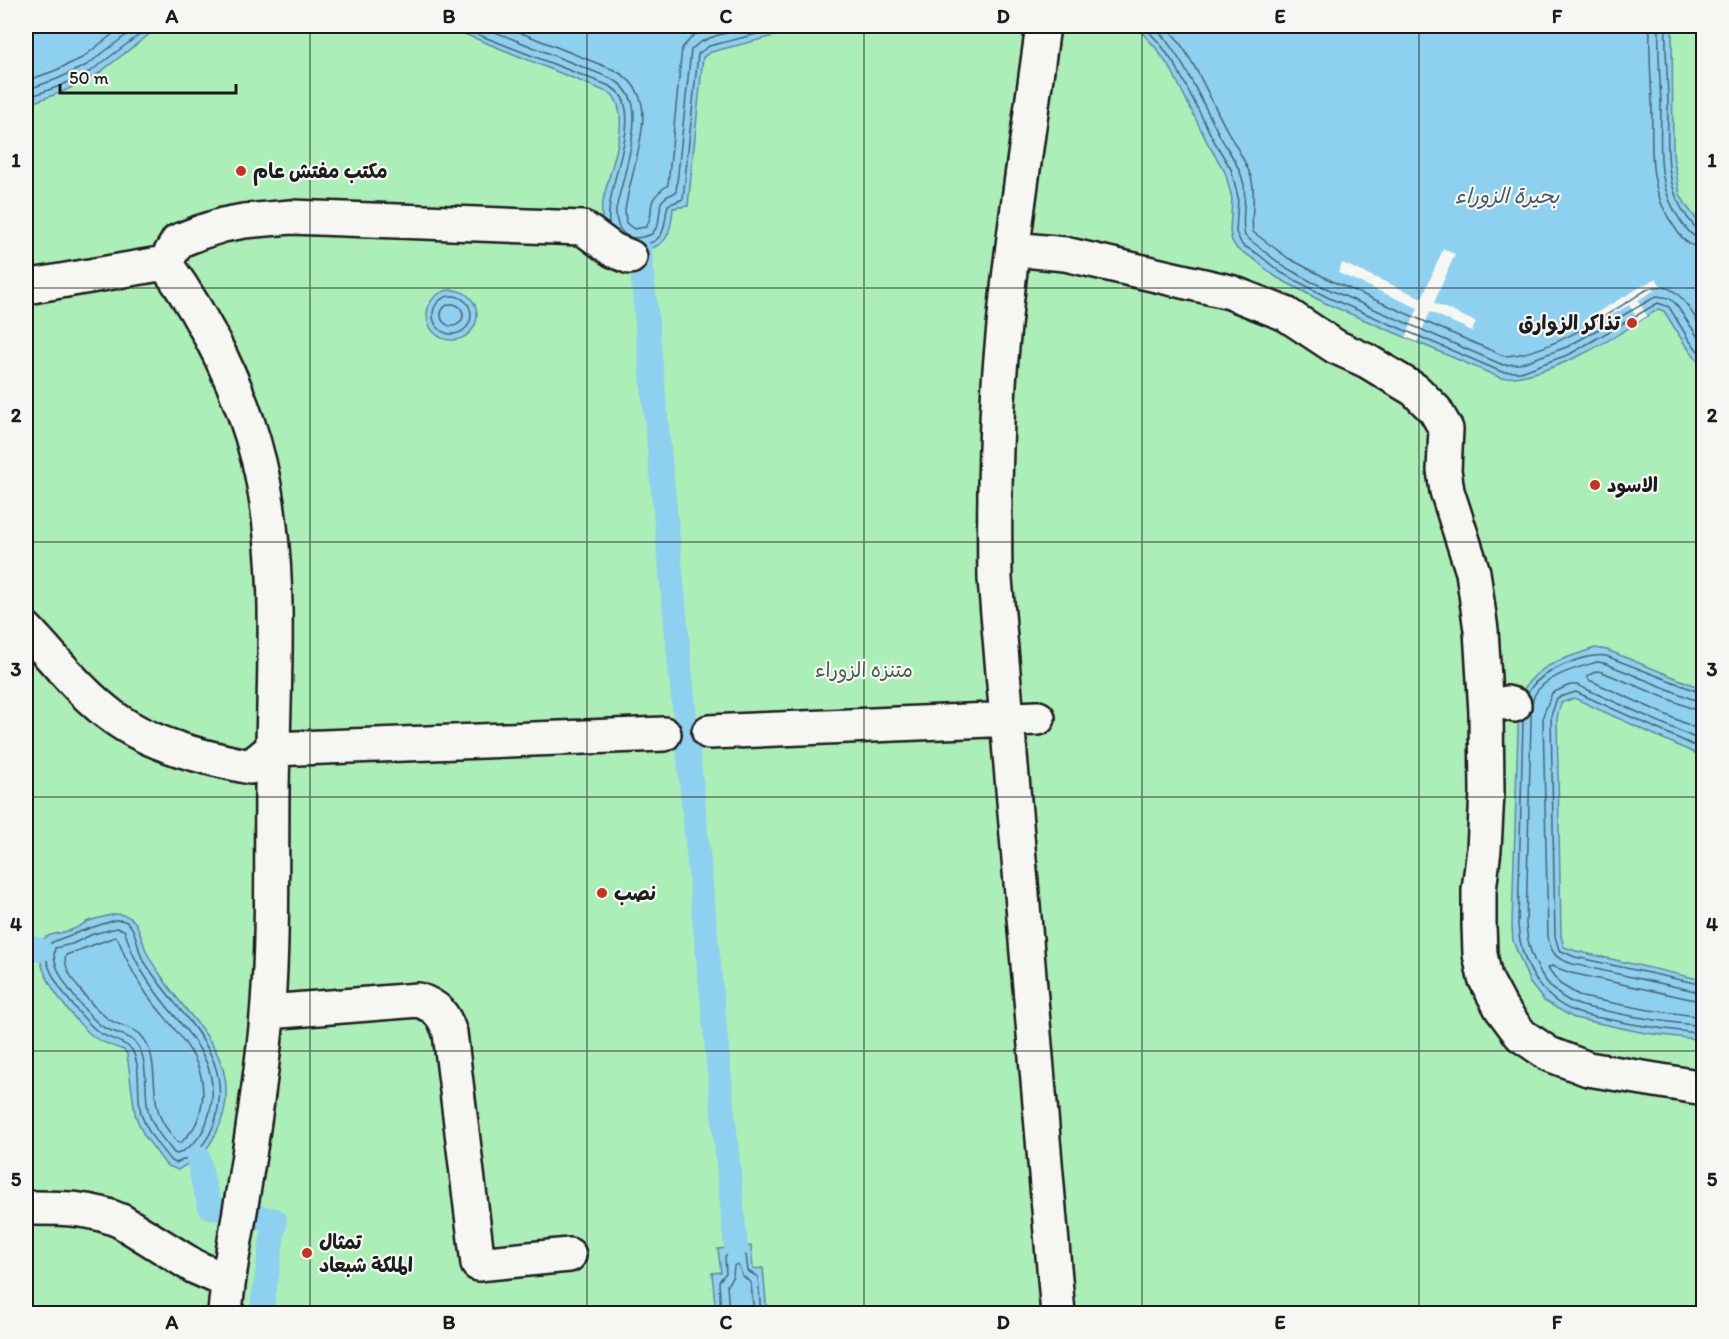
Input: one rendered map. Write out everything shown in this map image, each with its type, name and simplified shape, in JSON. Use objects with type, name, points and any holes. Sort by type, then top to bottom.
[{"type":"street","points":[[1043,26],[1013,249],[999,381],[994,472],[995,579],[1000,648],[1023,719],[1058,1314]]},
{"type":"street","points":[[26,287],[165,263],[178,241],[201,232],[244,221],[291,217],[583,228],[613,250],[630,257]]},
{"type":"street","points":[[1013,249],[1065,254],[1230,292],[1286,314],[1336,347],[1367,361],[1415,390],[1435,410],[1446,429],[1444,470],[1446,491],[1473,572],[1481,630],[1487,792],[1479,890],[1479,954],[1485,978],[1501,1008],[1521,1035],[1549,1054],[1588,1069],[1704,1088]]},
{"type":"street","points":[[165,263],[183,288],[230,377],[251,434],[269,519],[274,573],[272,939],[268,1012],[243,1189],[227,1281],[225,1314]]},
{"type":"street","points":[[26,629],[73,680],[104,710],[125,725],[141,734],[202,756],[250,767],[272,749],[664,735]]},
{"type":"street","points":[[709,732],[1023,719]]},
{"type":"street","points":[[268,1012],[418,1000],[431,1004],[446,1019],[450,1033],[478,1264],[569,1255]]},
{"type":"street","points":[[26,1208],[79,1208],[108,1215],[195,1267],[227,1281]]},
{"type":"green space","name":"متنزه الزوراء","points":[[26,26],[1703,26],[1703,1313],[26,1313]]},
{"type":"water","points":[[26,26],[160,26],[95,76],[62,92],[26,105]]},
{"type":"water","points":[[434,26],[813,26],[711,52],[703,57],[688,206],[673,208],[671,225],[666,237],[657,246],[640,251],[603,226],[604,194],[620,133],[618,105],[612,94],[467,35]]},
{"type":"water","name":"بحيرة الزوراء","points":[[1136,26],[1672,26],[1673,155],[1680,194],[1703,228],[1703,367],[1684,343],[1664,311],[1658,309],[1583,354],[1541,371],[1501,378],[1325,303],[1276,277],[1237,249],[1232,241],[1230,232],[1232,198],[1225,172],[1208,144],[1172,71],[1156,48]]},
{"type":"water","points":[[447,290],[457,290],[470,297],[477,310],[477,320],[470,333],[457,340],[447,340],[438,336],[431,329],[427,320],[427,310],[431,301],[438,294]]},
{"type":"water","points":[[1595,648],[1607,650],[1703,689],[1703,757],[1574,698],[1561,703],[1557,718],[1561,936],[1564,947],[1703,980],[1703,1040],[1645,1033],[1574,1018],[1544,1001],[1530,983],[1513,941],[1519,699],[1532,678],[1541,671],[1561,660]]},
{"type":"water","points":[[116,914],[130,918],[138,926],[150,960],[209,1040],[224,1073],[226,1091],[221,1123],[201,1155],[178,1170],[166,1165],[140,1127],[135,1114],[127,1054],[124,1050],[94,1037],[76,1020],[56,993],[42,964],[40,951],[45,938],[71,930],[89,921]]},
{"type":"water","points":[[751,1246],[753,1269],[763,1268],[767,1313],[716,1313],[712,1273],[721,1272],[718,1249]]},
{"type":"pier","points":[[1443,249],[1455,254],[1434,303],[1476,322],[1472,331],[1430,312],[1417,342],[1406,337],[1418,308],[1338,273],[1342,263],[1422,298]]},
{"type":"pier","points":[[1656,278],[1661,286],[1638,300],[1647,316],[1639,321],[1629,305],[1589,328],[1584,320]]},
{"type":"waterway","points":[[640,251],[736,1247]]},
{"type":"waterway","points":[[26,944],[33,949],[40,950]]},
{"type":"waterway","points":[[198,1157],[210,1207],[230,1211]]},
{"type":"waterway","points":[[253,1216],[275,1220],[261,1314]]},
{"type":"place","name":"مكتب مفتش عام","points":[[241,171]]},
{"type":"place","name":"تذاكر الزوارق","points":[[1632,323]]},
{"type":"place","name":"الاسود","points":[[1595,485]]},
{"type":"place","name":"نصب","points":[[602,893]]},
{"type":"place","name":"تمثال الملكة شبعاد","points":[[307,1253]]}]
